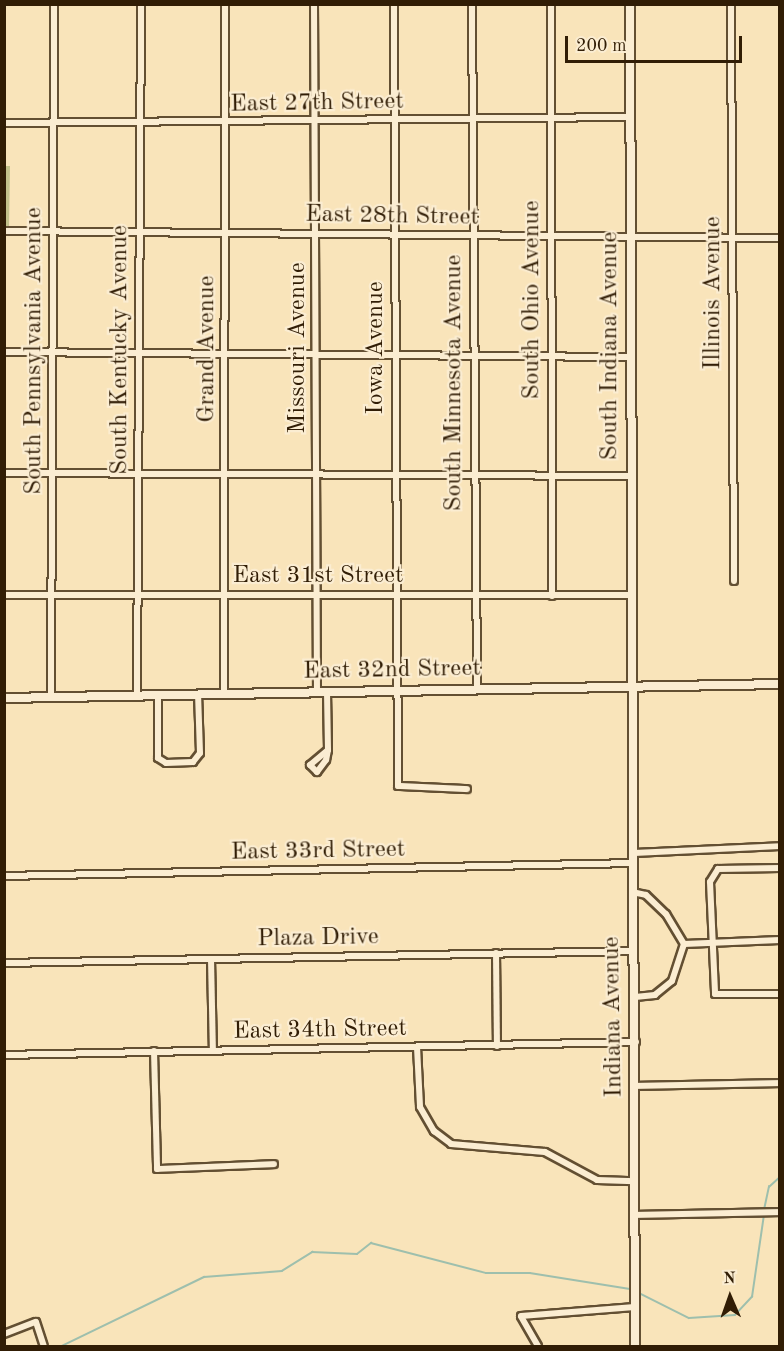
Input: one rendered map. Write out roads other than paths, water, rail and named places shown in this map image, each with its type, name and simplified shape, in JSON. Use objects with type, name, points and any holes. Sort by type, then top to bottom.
[{"type":"street","name":"South Pennsylvania Avenue","points":[[51,697],[54,4]]},
{"type":"street","name":"South Kentucky Avenue","points":[[137,695],[141,4]]},
{"type":"street","name":"Grand Avenue","points":[[224,694],[225,4]]},
{"type":"street","name":"Missouri Avenue","points":[[314,4],[317,692]]},
{"type":"street","name":"Iowa Avenue","points":[[394,4],[395,692],[398,786],[467,789]]},
{"type":"street","name":"South Minnesota Avenue","points":[[472,4],[473,476],[477,690]]},
{"type":"street","name":"South Ohio Avenue","points":[[551,4],[552,596]]},
{"type":"street","name":"South Indiana Avenue","points":[[630,4],[633,687]]},
{"type":"street","name":"Illinois Avenue","points":[[731,4],[734,581]]},
{"type":"street","name":"East 27th Street","points":[[4,123],[316,123],[630,117]]},
{"type":"street","name":"East 28th Street","points":[[4,231],[780,238]]},
{"type":"street","points":[[4,352],[631,357]]},
{"type":"street","points":[[4,473],[632,476]]},
{"type":"street","name":"East 31st Street","points":[[4,595],[632,595]]},
{"type":"street","name":"East 32nd Street","points":[[4,698],[780,684]]},
{"type":"street","name":"Indiana Avenue","points":[[633,687],[632,951],[636,1042],[635,1347]]},
{"type":"street","points":[[327,692],[328,750]]},
{"type":"street","points":[[158,695],[158,758],[166,763],[193,762],[200,753],[198,694]]},
{"type":"street","points":[[634,853],[780,846]]},
{"type":"street","name":"East 33rd Street","points":[[4,876],[633,863]]},
{"type":"street","points":[[780,868],[718,869],[712,874],[711,943],[715,994],[780,994]]},
{"type":"street","points":[[632,892],[646,895],[666,914],[684,944],[672,981],[655,995],[635,997]]},
{"type":"street","points":[[684,944],[780,940]]},
{"type":"street","name":"Plaza Drive","points":[[4,963],[632,951]]},
{"type":"street","points":[[496,953],[497,1046]]},
{"type":"street","points":[[212,959],[213,1051]]},
{"type":"street","name":"East 34th Street","points":[[4,1054],[636,1042]]},
{"type":"street","points":[[417,1047],[422,1115],[434,1131],[463,1149],[545,1152],[597,1180],[635,1181]]},
{"type":"street","points":[[154,1052],[159,1170],[274,1164]]},
{"type":"street","points":[[635,1086],[780,1083]]},
{"type":"street","points":[[635,1215],[780,1212]]},
{"type":"street","points":[[538,1347],[521,1316],[635,1307]]},
{"type":"street","points":[[4,1334],[36,1322],[44,1347]]},
{"type":"waterway","points":[[764,1210],[769,1187],[780,1177]]},
{"type":"waterway","points":[[637,1292],[689,1318],[735,1315],[752,1297],[764,1215]]},
{"type":"waterway","points":[[62,1346],[204,1277],[282,1271],[312,1252],[357,1254],[371,1243],[486,1273],[530,1273],[630,1289]]}]
